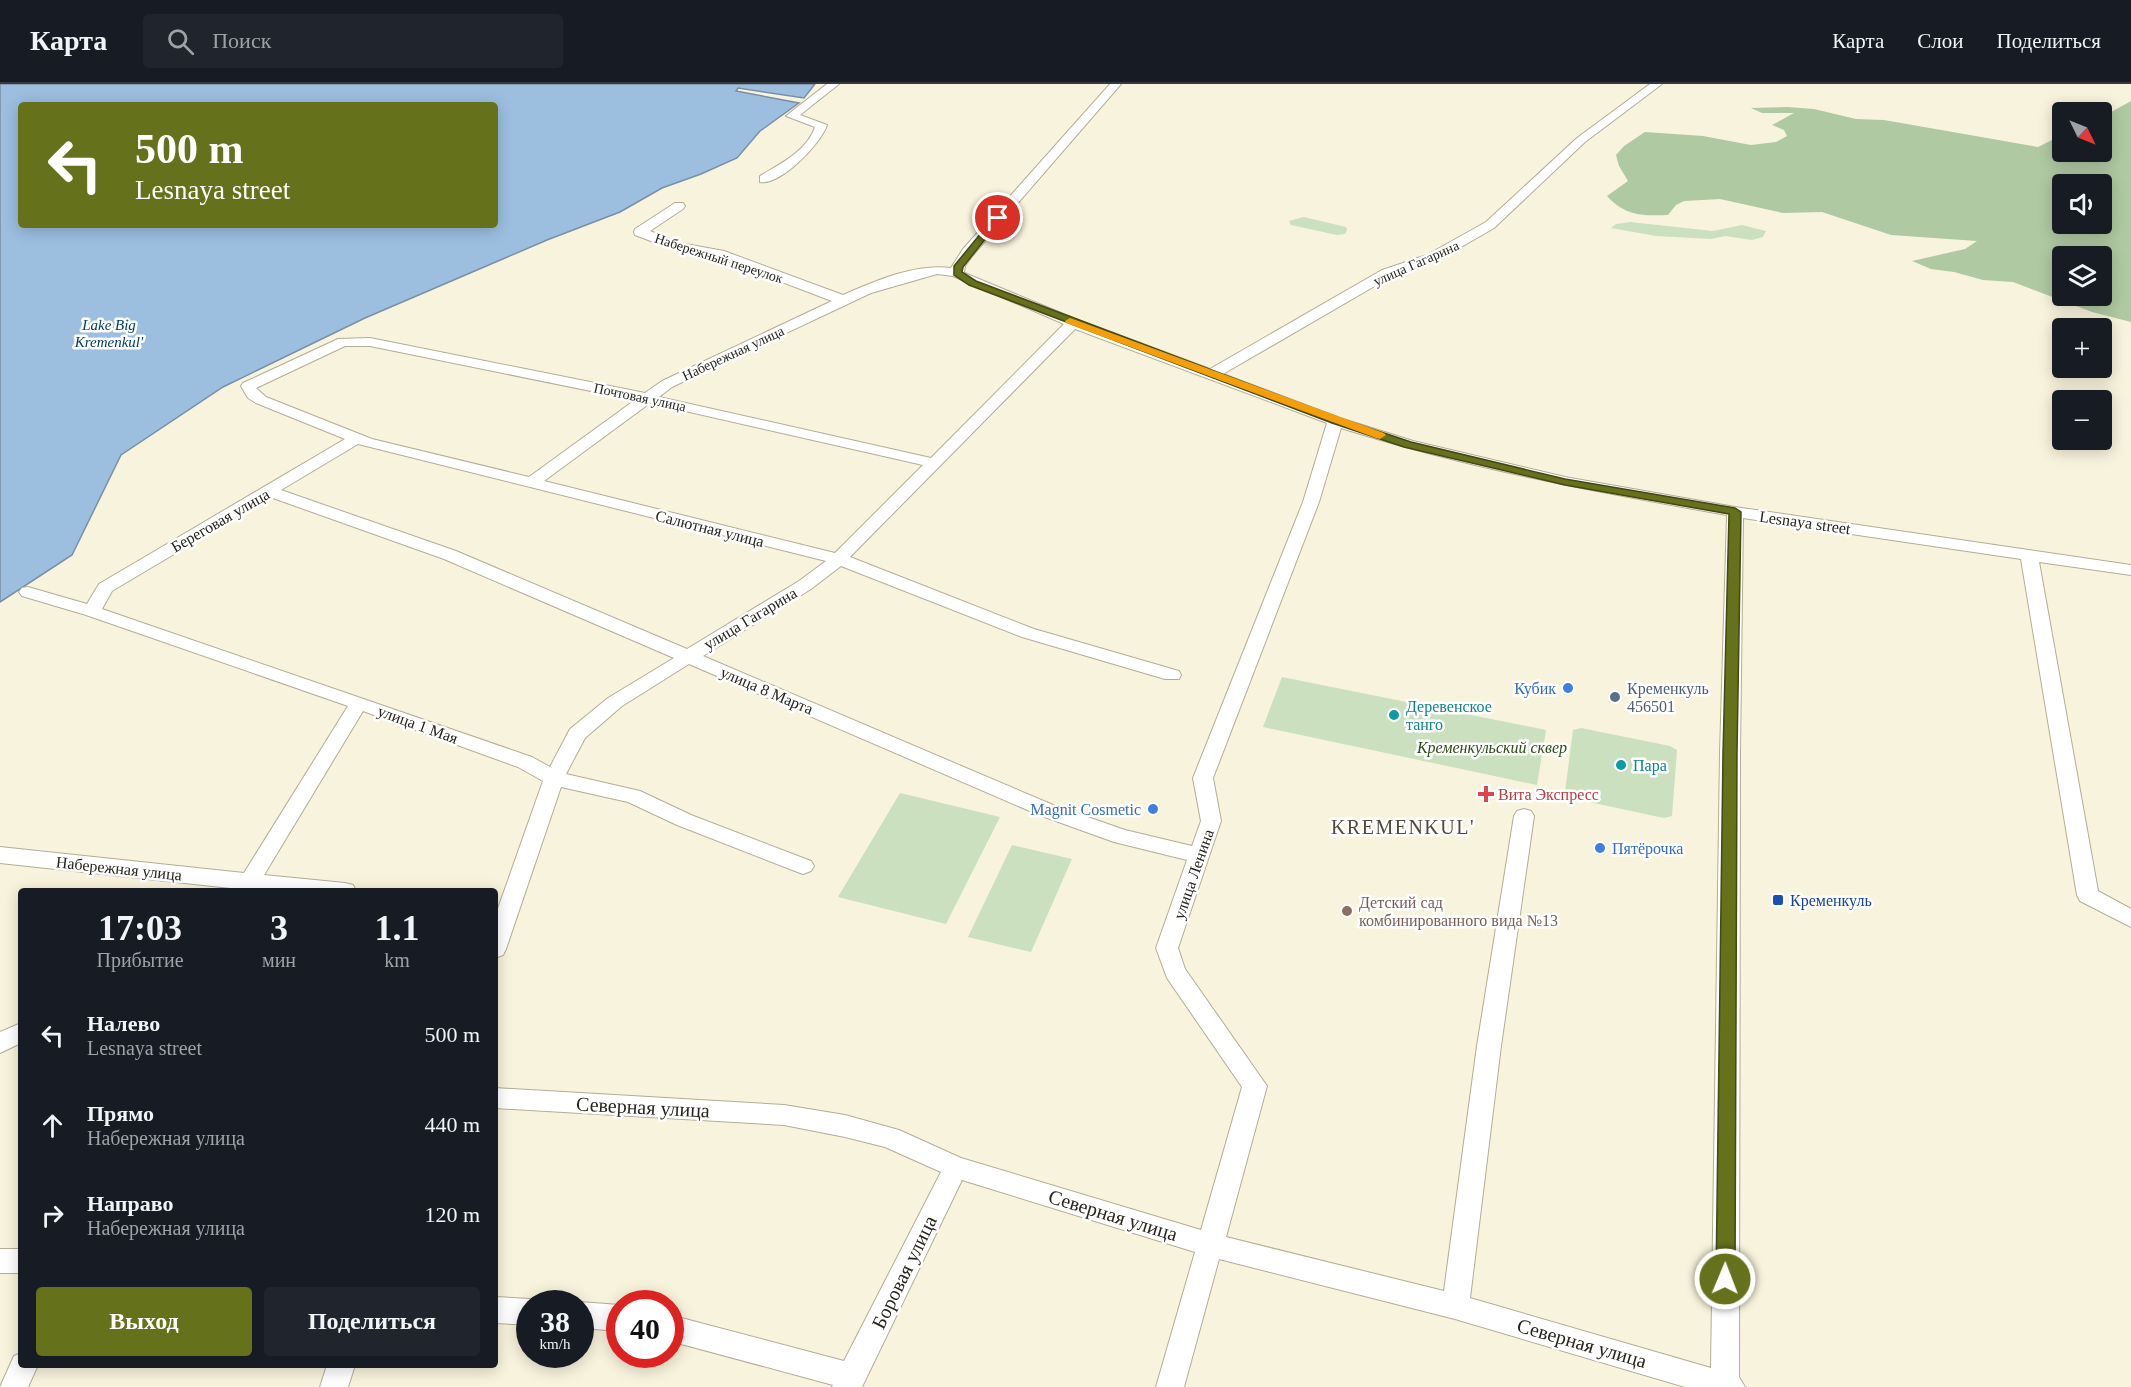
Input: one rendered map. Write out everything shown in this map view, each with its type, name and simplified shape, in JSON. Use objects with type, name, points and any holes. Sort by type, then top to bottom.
[{"type":"street","points":[[764,179],[807,149],[820,136],[821,125],[792,116],[834,84]]},
{"type":"street","points":[[957,273],[958,266],[968,252],[1116,84]]},
{"type":"street","name":"улица Гагарина","points":[[1213,374],[1387,273],[1432,258],[1490,225],[1581,140],[1657,84]]},
{"type":"street","name":"Набережный переулок","points":[[679,206],[640,231],[677,246],[719,255],[843,300]]},
{"type":"street","name":"Набережная улица","points":[[531,483],[667,384],[843,300],[909,276],[938,270],[957,273],[973,283],[1073,323]]},
{"type":"street","name":"улица Гагарина","points":[[498,932],[504,897],[554,778],[577,734],[615,702],[805,585],[839,559],[1073,323]]},
{"type":"street","name":"Lesnaya street","points":[[1073,323],[1335,421],[1407,444],[1546,478],[1735,512],[2131,570]]},
{"type":"street","name":"Почтовая улица","points":[[343,342],[370,342],[646,398],[934,463]]},
{"type":"street","name":"Салютная улица","points":[[343,342],[248,387],[253,395],[261,400],[357,438],[839,559],[1028,633],[1172,675]]},
{"type":"street","name":"улица Ленина","points":[[1210,1245],[1255,1086],[1175,972],[1167,948],[1211,822],[1203,778],[1311,502],[1335,421]]},
{"type":"street","name":"Береговая улица","points":[[92,611],[105,588],[357,438]]},
{"type":"street","name":"улица 8 Марта","points":[[268,492],[450,555],[1046,810],[1121,837],[1200,856]]},
{"type":"street","points":[[1727,1386],[1730,765],[1735,512]]},
{"type":"street","points":[[2029,555],[2088,895],[2131,919]]},
{"type":"street","name":"улица 1 Мая","points":[[28,592],[92,611],[359,703],[525,762],[554,778],[633,796],[684,820],[803,866]]},
{"type":"street","points":[[257,885],[359,703]]},
{"type":"street","points":[[525,762],[565,758]]},
{"type":"street","points":[[1455,1306],[1489,1046],[1524,816]]},
{"type":"street","name":"Набережная улица","points":[[0,855],[257,885],[301,888]]},
{"type":"street","points":[[0,1043],[18,1034]]},
{"type":"street","name":"Северная улица","points":[[498,1098],[784,1115],[845,1125],[890,1138],[956,1167],[1210,1245],[1455,1306],[1727,1386]]},
{"type":"street","name":"Боровая улица","points":[[684,1332],[849,1382],[956,1167]]},
{"type":"street","points":[[1170,1387],[1210,1245]]},
{"type":"street","points":[[0,1261],[18,1262]]},
{"type":"street","points":[[498,1310],[516,1311]]},
{"type":"street","points":[[13,1387],[22,1368]]},
{"type":"street","points":[[334,1387],[340,1368]]},
{"type":"green space","points":[[2131,101],[2131,322],[2076,306],[2112,306],[2112,246],[2052,246],[2052,297],[2013,282],[1983,280],[1954,272],[1931,269],[1912,261],[1965,249],[1977,241],[1891,235],[1822,212],[1783,213],[1720,199],[1684,201],[1676,205],[1668,215],[1642,215],[1621,208],[1607,196],[1628,181],[1619,166],[1616,155],[1624,146],[1645,132],[1703,136],[1751,145],[1776,142],[1787,136],[1784,130],[1772,125],[1794,113],[1762,113],[1751,108],[1814,109],[1856,119],[1884,120],[2038,147],[2052,140],[2052,162],[2112,162],[2112,111]]},
{"type":"green space","points":[[1304,217],[1346,227],[1347,230],[1345,234],[1337,235],[1291,225],[1289,221]]},
{"type":"green space","points":[[1630,222],[1713,231],[1742,225],[1766,231],[1763,237],[1752,240],[1725,236],[1711,239],[1656,236],[1611,228],[1616,224]]},
{"type":"green space","name":"Кременкульский сквер","points":[[1282,677],[1546,730],[1537,785],[1263,727]]},
{"type":"green space","points":[[1581,728],[1670,746],[1677,750],[1672,816],[1664,818],[1570,798],[1565,792],[1573,730]]},
{"type":"green space","points":[[900,793],[1000,817],[946,924],[838,897]]},
{"type":"green space","points":[[1012,845],[1072,859],[1031,952],[968,937]]},
{"type":"water","name":"Lake Big Kremenkul'","points":[[0,84],[815,84],[804,98],[738,88],[736,91],[799,103],[760,131],[737,158],[662,188],[620,212],[547,240],[365,318],[223,387],[121,455],[72,555],[0,602]]},
{"type":"slow traffic","points":[[1070,321],[1335,421],[1380,435]]},
{"type":"place","name":"Кубик","points":[[1568,688]]},
{"type":"place","name":"Кременкуль 456501","points":[[1615,697]]},
{"type":"place","name":"Деревенское танго","points":[[1394,715]]},
{"type":"place","name":"Пара","points":[[1621,765]]},
{"type":"place","name":"Вита Экспресс","points":[[1486,794]]},
{"type":"place","name":"Magnit Cosmetic","points":[[1153,809]]},
{"type":"place","name":"Пятёрочка","points":[[1600,848]]},
{"type":"place","name":"Кременкуль","points":[[1778,900]]},
{"type":"place","name":"Детский сад комбинированного вида №13","points":[[1347,911]]},
{"type":"district","name":"KREMENKUL'","points":[[1403,827]]},
{"type":"route","points":[[998,218],[968,252],[958,266],[957,273],[973,283],[1073,323],[1335,421],[1407,444],[1565,482],[1735,512],[1730,753],[1725,1279]]}]
